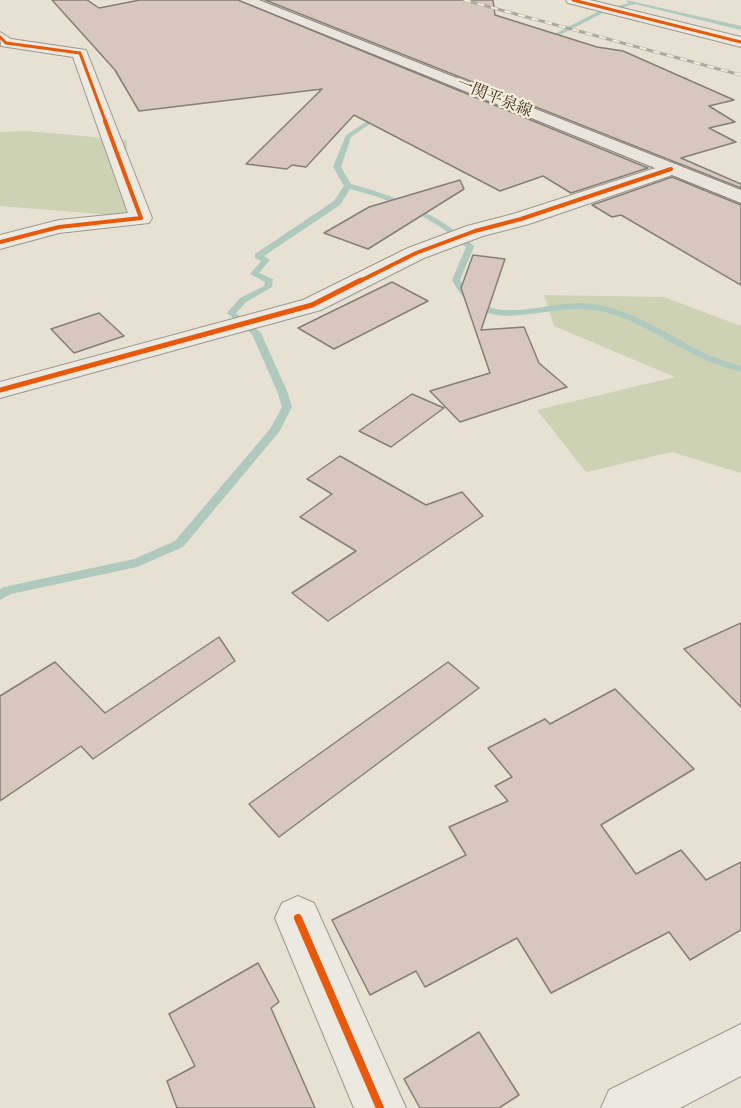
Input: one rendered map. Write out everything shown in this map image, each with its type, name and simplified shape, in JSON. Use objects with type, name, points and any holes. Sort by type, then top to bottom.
[{"type":"main road","name":"一関平泉線","points":[[247,0],[741,197]]},
{"type":"street","points":[[573,0],[741,42]]},
{"type":"street","points":[[0,37],[6,43],[80,53],[141,218],[59,227],[0,242]]},
{"type":"street","points":[[0,390],[312,305],[416,253],[475,231],[521,219],[671,168]]},
{"type":"street","points":[[298,918],[380,1108]]},
{"type":"street","points":[[627,1108],[741,1049]]},
{"type":"green space","points":[[27,131],[127,140],[126,216],[0,206],[0,132]]},
{"type":"green space","points":[[544,295],[664,297],[741,326],[741,473],[672,452],[586,472],[537,410],[675,377],[554,326]]},
{"type":"building","points":[[52,0],[87,0],[99,8],[140,0],[238,0],[648,168],[571,193],[543,176],[500,191],[354,115],[306,167],[292,165],[287,169],[246,164],[322,89],[139,111],[115,70]]},
{"type":"building","points":[[265,0],[493,0],[495,15],[597,47],[623,51],[734,100],[709,106],[735,122],[709,128],[736,142],[681,158],[741,184],[741,188]]},
{"type":"building","points":[[672,177],[741,205],[741,285],[621,215],[612,217],[592,205]]},
{"type":"building","points":[[460,180],[464,189],[368,249],[324,233],[369,207]]},
{"type":"building","points":[[473,255],[505,259],[481,330],[524,327],[539,363],[567,387],[460,422],[430,391],[490,373],[461,288]]},
{"type":"building","points":[[392,282],[428,301],[334,349],[298,328]]},
{"type":"building","points":[[99,313],[124,336],[74,353],[51,329]]},
{"type":"building","points":[[412,394],[444,408],[391,447],[359,431]]},
{"type":"building","points":[[340,456],[426,505],[462,492],[483,516],[328,621],[292,593],[356,551],[300,517],[332,494],[307,479]]},
{"type":"building","points":[[741,623],[741,707],[684,649]]},
{"type":"building","points":[[219,637],[235,661],[93,759],[81,746],[0,801],[0,696],[55,662],[105,713]]},
{"type":"building","points":[[448,662],[479,688],[279,837],[249,804]]},
{"type":"building","points":[[615,689],[694,769],[601,825],[636,874],[681,850],[706,880],[741,862],[741,930],[690,960],[669,932],[551,993],[517,938],[425,987],[416,971],[370,995],[332,920],[466,855],[449,827],[508,801],[495,786],[512,777],[488,748],[545,719],[550,724]]},
{"type":"building","points":[[258,963],[279,1002],[271,1008],[315,1108],[177,1108],[167,1081],[195,1066],[169,1014]]},
{"type":"building","points":[[479,1032],[519,1095],[499,1108],[420,1108],[404,1079]]},
{"type":"waterway","points":[[628,1],[741,28]]},
{"type":"waterway","points":[[542,42],[601,12],[634,3]]},
{"type":"waterway","points":[[424,86],[474,71]]},
{"type":"waterway","points":[[348,186],[337,167],[348,136],[368,123],[376,110]]},
{"type":"waterway","points":[[0,595],[8,590],[137,563],[179,544],[275,430],[287,407],[256,333],[231,313],[243,300],[268,287],[270,281],[254,274],[266,260],[258,256],[337,203],[348,186]]},
{"type":"waterway","points":[[348,186],[381,195],[414,208],[444,225],[470,247],[456,280],[472,303],[484,309],[513,313],[579,306],[608,310],[637,321],[706,357],[741,369]]},
{"type":"railway","points":[[464,0],[741,75]]},
{"type":"cycle path","points":[[573,0],[741,42]]},
{"type":"cycle path","points":[[0,37],[6,43],[80,53],[141,218],[59,227],[0,242]]},
{"type":"cycle path","points":[[0,390],[312,305],[416,253],[475,231],[521,219],[671,169]]},
{"type":"cycle path","points":[[298,918],[380,1108]]}]
